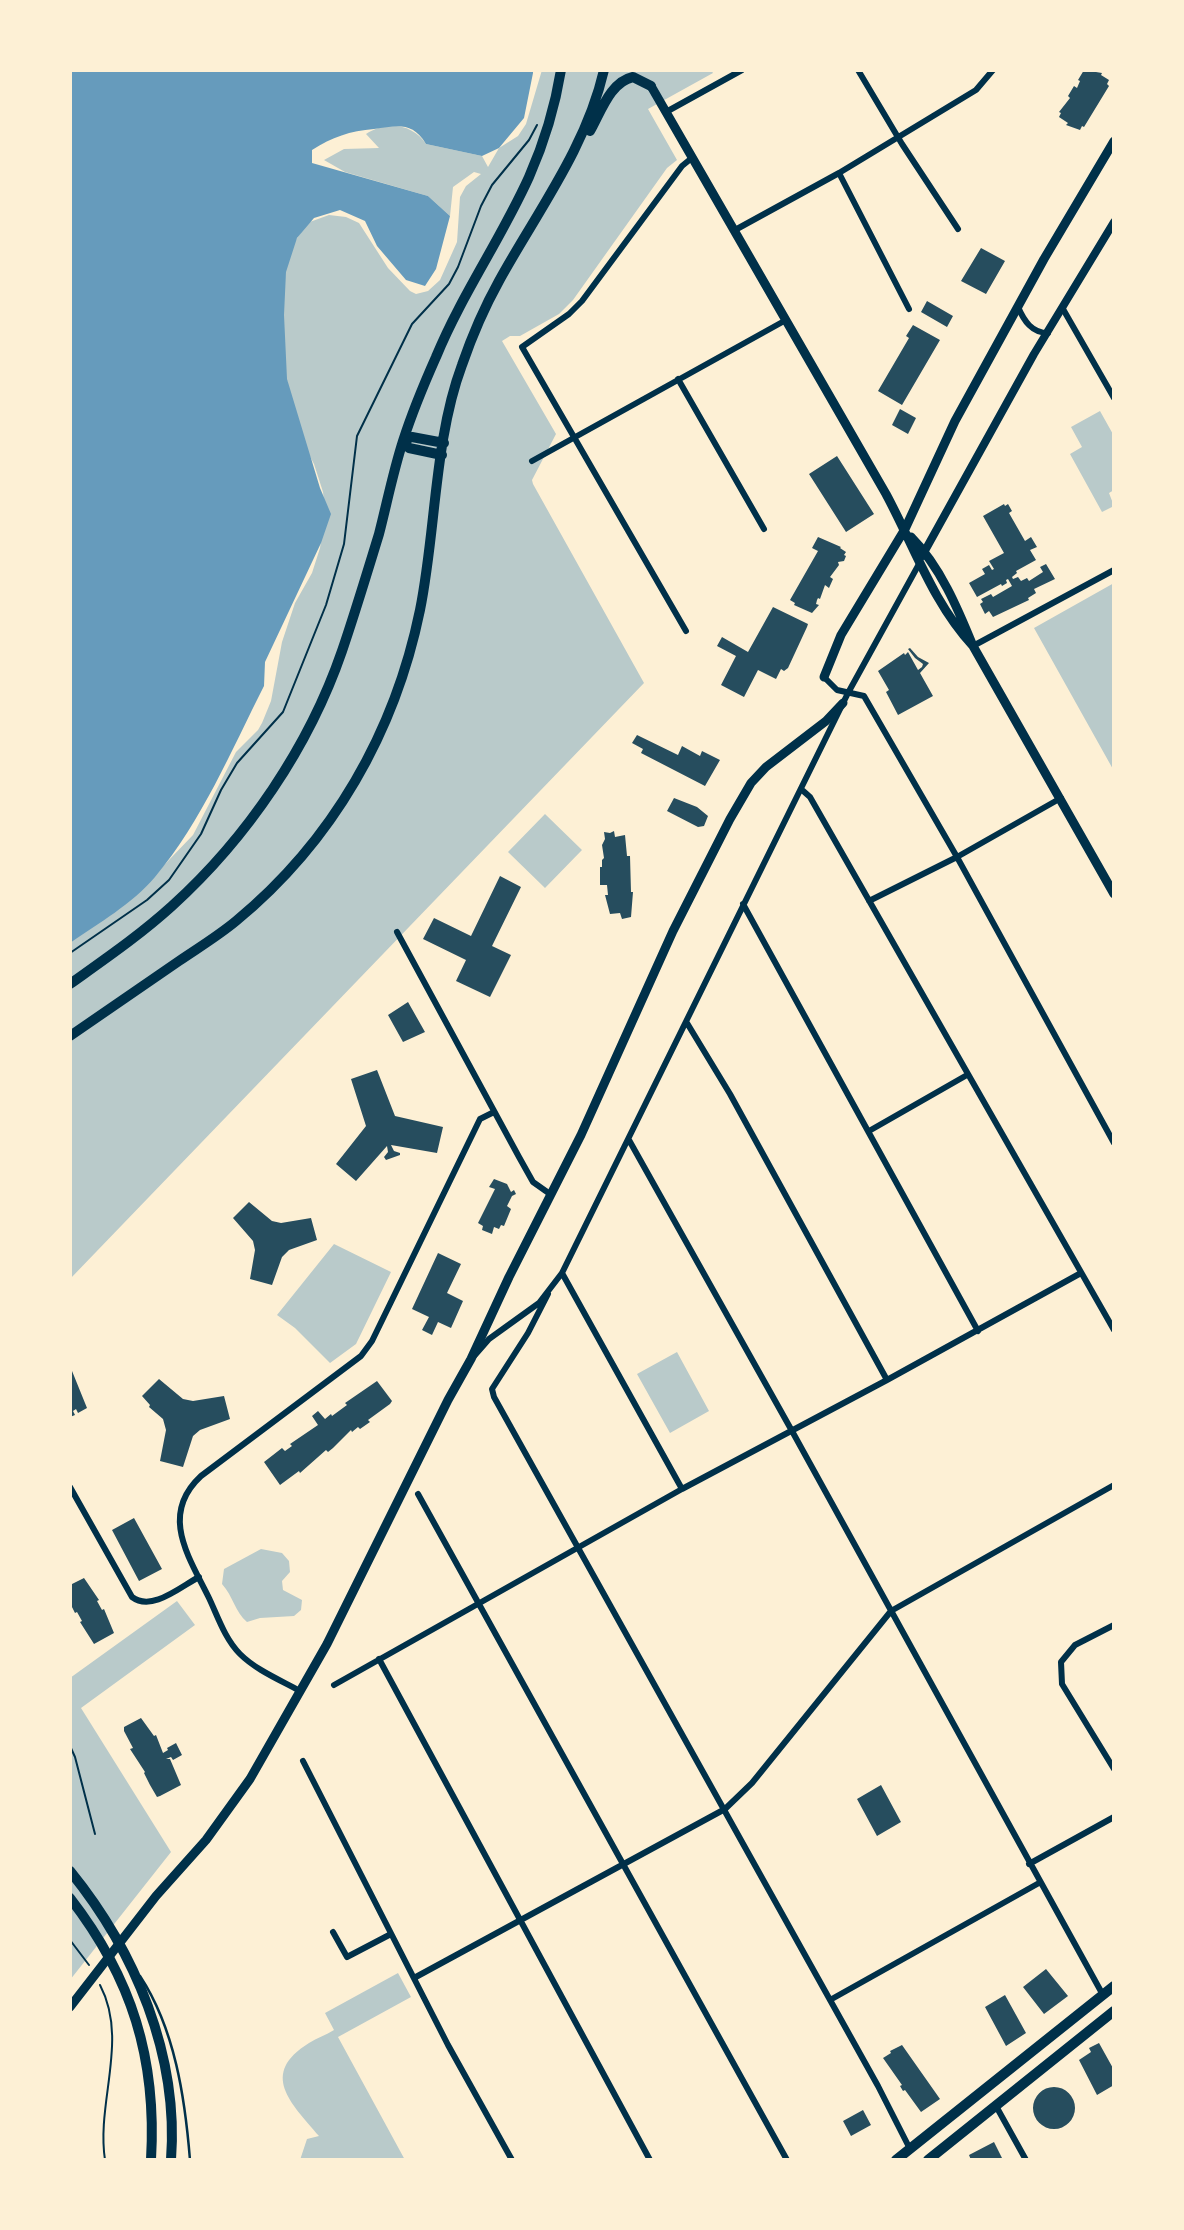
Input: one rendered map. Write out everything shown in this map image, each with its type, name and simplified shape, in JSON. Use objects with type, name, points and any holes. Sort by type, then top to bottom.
[{"type":"highway","points":[[70,984],[131,940],[183,896],[234,840],[291,760],[311,723],[342,652],[379,534],[403,441],[453,317],[530,176],[544,141],[561,70]]},
{"type":"highway","points":[[565,169],[592,113],[604,70]]},
{"type":"highway","points":[[642,70],[651,86]]},
{"type":"highway","points":[[70,1036],[235,922],[301,859],[352,789],[393,708],[409,659],[426,580],[449,412],[475,328],[501,277],[620,82],[633,77],[651,86]]},
{"type":"highway","points":[[403,441],[412,437],[444,443]]},
{"type":"highway","points":[[403,441],[409,448],[442,455]]},
{"type":"highway","points":[[70,1871],[120,1945],[143,1991],[162,2052],[170,2107],[172,2160]]},
{"type":"highway","points":[[70,1898],[107,1952],[136,2017],[145,2053],[150,2091],[152,2160]]},
{"type":"main road","points":[[651,86],[906,531],[918,561],[956,628],[973,646]]},
{"type":"main road","points":[[824,677],[841,635],[906,531],[945,441],[1065,222],[1114,141]]},
{"type":"main road","points":[[906,531],[924,550],[964,623],[973,646],[1114,894]]},
{"type":"main road","points":[[70,2007],[145,1910],[206,1840],[250,1779],[327,1644],[471,1359],[581,1135],[697,880],[751,783],[766,766],[826,721],[843,703]]},
{"type":"main road","points":[[896,2160],[1114,1986]]},
{"type":"main road","points":[[928,2160],[1114,2011]]},
{"type":"street","points":[[666,112],[742,70]]},
{"type":"street","points":[[858,70],[958,229]]},
{"type":"street","points":[[734,229],[839,173],[976,90],[993,70]]},
{"type":"street","points":[[686,631],[522,347],[569,314],[582,301],[682,166],[693,157]]},
{"type":"street","points":[[839,173],[909,309]]},
{"type":"street","points":[[471,1359],[489,1339],[539,1303],[562,1273],[848,693],[924,550],[1114,222]]},
{"type":"street","points":[[1018,307],[1034,330],[1048,333]]},
{"type":"street","points":[[1063,309],[1114,398]]},
{"type":"street","points":[[532,461],[786,320]]},
{"type":"street","points":[[678,379],[764,529]]},
{"type":"street","points":[[973,646],[1114,570]]},
{"type":"street","points":[[824,677],[838,690],[864,696],[957,857],[1114,1143]]},
{"type":"street","points":[[802,789],[810,797],[1114,1330]]},
{"type":"street","points":[[869,901],[957,857],[1060,798]]},
{"type":"street","points":[[743,904],[978,1331]]},
{"type":"street","points":[[397,932],[533,1182],[550,1194]]},
{"type":"street","points":[[687,1023],[730,1094],[887,1380]]},
{"type":"street","points":[[869,1131],[967,1075]]},
{"type":"street","points":[[300,1691],[256,1667],[240,1654],[225,1633],[180,1533],[180,1510],[186,1493],[201,1476],[367,1349],[480,1119],[494,1112]]},
{"type":"street","points":[[629,1140],[1103,1995]]},
{"type":"street","points":[[562,1273],[682,1489]]},
{"type":"street","points":[[334,1685],[682,1489],[1081,1273]]},
{"type":"street","points":[[548,1293],[528,1333],[492,1388],[494,1396],[725,1809],[910,2149]]},
{"type":"street","points":[[414,1978],[725,1809],[752,1783],[891,1611],[1114,1485]]},
{"type":"street","points":[[70,1487],[132,1598],[142,1603],[153,1602],[199,1577]]},
{"type":"street","points":[[418,1494],[787,2160]]},
{"type":"street","points":[[1114,1625],[1075,1645],[1061,1662],[1062,1684],[1114,1769]]},
{"type":"street","points":[[379,1659],[650,2160]]},
{"type":"street","points":[[1107,1755],[1114,1750]]},
{"type":"street","points":[[303,1761],[448,2045],[512,2160]]},
{"type":"street","points":[[1029,1864],[1114,1817]]},
{"type":"street","points":[[830,2000],[1039,1883]]},
{"type":"street","points":[[333,1932],[348,1957],[391,1934]]},
{"type":"street","points":[[996,2106],[1026,2160]]},
{"type":"lane","points":[[120,1945],[145,1982],[160,2013],[181,2091],[190,2160]]},
{"type":"path","points":[[70,953],[147,900],[169,880],[201,834],[237,762],[283,712],[336,574],[344,544],[357,436],[407,332],[449,284],[492,185],[529,140],[539,116]]},
{"type":"path","points":[[70,1746],[95,1834]]},
{"type":"path","points":[[70,1940],[87,1961]]},
{"type":"path","points":[[102,1989],[107,2002],[113,2048],[106,2090],[105,2160]]},
{"type":"shaded area","points":[[542,70],[711,70],[713,73],[648,109],[677,160],[667,168],[573,300],[559,314],[520,336],[510,336],[502,341],[556,434],[532,480],[533,484],[644,683],[70,1279],[70,942],[142,888],[193,835],[236,752],[262,723],[271,701],[282,642],[295,603],[312,573],[320,548],[325,512],[323,492],[305,447],[277,344],[288,252],[307,223],[329,215],[346,217],[359,223],[388,268],[410,291],[416,294],[428,291],[440,280],[457,242],[460,197],[466,186],[481,174],[474,172],[453,187],[450,216],[428,196],[345,172],[324,160],[344,149],[379,148],[366,134],[382,127],[399,126],[414,132],[426,144],[482,156],[488,167],[499,148],[518,136],[526,124]]},
{"type":"shaded area","points":[[1100,411],[1114,436],[1114,490],[1109,493],[1114,506],[1102,512],[1070,454],[1082,447],[1071,427]]},
{"type":"shaded area","points":[[1114,583],[1114,771],[1034,628]]},
{"type":"shaded area","points":[[545,814],[582,850],[545,888],[508,852]]},
{"type":"shaded area","points":[[334,1244],[391,1272],[356,1344],[330,1363],[295,1328],[277,1315]]},
{"type":"shaded area","points":[[677,1352],[709,1411],[670,1433],[637,1374]]},
{"type":"shaded area","points":[[261,1549],[282,1553],[289,1561],[290,1572],[282,1581],[283,1590],[302,1600],[301,1610],[294,1616],[260,1618],[247,1622],[222,1584],[224,1569]]},
{"type":"shaded area","points":[[177,1601],[195,1625],[81,1708],[171,1852],[70,1980],[70,1678]]},
{"type":"shaded area","points":[[398,1973],[411,1997],[338,2037],[405,2160],[300,2160],[307,2139],[319,2136],[290,2100],[283,2077],[286,2066],[294,2055],[309,2043],[334,2030],[325,2013]]},
{"type":"water","points":[[70,70],[533,70],[533,73],[524,118],[499,148],[482,156],[426,144],[409,128],[397,126],[349,133],[312,150],[312,163],[428,196],[450,216],[436,269],[425,286],[406,280],[377,246],[365,221],[340,210],[314,218],[297,238],[286,272],[284,315],[287,379],[320,488],[331,514],[321,543],[265,662],[264,686],[215,785],[187,833],[146,887],[115,913],[70,943]]},
{"type":"building","points":[[1084,70],[1102,73],[1101,75],[1109,80],[1109,86],[1080,130],[1066,125],[1068,123],[1059,117],[1059,112],[1070,98],[1068,96],[1074,86],[1077,88]]},
{"type":"building","points":[[981,248],[1005,261],[986,294],[961,281]]},
{"type":"building","points":[[927,301],[953,316],[947,327],[921,312]]},
{"type":"building","points":[[913,325],[940,340],[902,405],[878,391],[909,338],[906,336]]},
{"type":"building","points":[[900,409],[916,418],[908,434],[892,425]]},
{"type":"building","points":[[837,456],[874,514],[846,532],[809,474]]},
{"type":"building","points":[[1008,504],[1012,511],[1009,513],[1025,541],[1031,537],[1037,547],[1030,550],[1036,560],[1016,571],[1013,579],[1018,577],[1021,581],[1027,578],[1029,581],[1043,572],[1040,567],[1046,564],[1055,579],[1034,589],[1036,593],[1028,598],[1029,600],[993,617],[989,611],[985,614],[980,604],[983,602],[981,599],[991,594],[993,597],[1012,586],[1008,579],[1002,586],[1001,584],[977,597],[969,583],[985,574],[982,569],[989,565],[994,569],[989,561],[1004,553],[983,516]]},
{"type":"building","points":[[818,537],[841,547],[846,556],[844,561],[838,562],[839,565],[830,577],[833,579],[829,588],[825,585],[820,599],[817,600],[816,604],[819,605],[812,613],[794,605],[790,600],[818,551],[812,548]]},
{"type":"building","points":[[773,607],[808,624],[788,668],[784,671],[781,669],[776,679],[758,670],[744,697],[721,685],[736,656],[717,646],[722,637],[748,652]]},
{"type":"building","points":[[908,649],[918,657],[929,663],[920,673],[933,696],[898,715],[886,692],[889,690],[878,671],[908,652],[918,670],[923,664],[915,658]]},
{"type":"building","points":[[637,735],[678,755],[682,746],[700,756],[702,751],[720,760],[705,786],[641,753],[643,749],[632,743]]},
{"type":"building","points":[[674,798],[697,807],[708,816],[704,826],[698,827],[667,811]]},
{"type":"building","points":[[614,831],[615,837],[625,835],[627,856],[630,856],[633,892],[631,917],[622,919],[620,913],[610,914],[605,895],[608,895],[607,885],[600,885],[604,832]]},
{"type":"building","points":[[500,876],[521,887],[492,946],[511,955],[490,997],[456,981],[466,960],[423,939],[434,918],[471,936]]},
{"type":"building","points":[[408,1002],[425,1032],[403,1042],[388,1015]]},
{"type":"building","points":[[377,1070],[395,1116],[443,1127],[437,1153],[391,1145],[400,1155],[386,1160],[384,1157],[388,1152],[387,1146],[356,1181],[336,1164],[366,1126],[351,1079]]},
{"type":"building","points":[[494,1179],[507,1184],[511,1192],[514,1190],[516,1194],[507,1206],[511,1209],[504,1226],[501,1225],[499,1229],[494,1227],[492,1234],[482,1230],[483,1226],[478,1223],[495,1189],[489,1187]]},
{"type":"building","points":[[249,1202],[272,1221],[281,1223],[311,1218],[317,1240],[289,1250],[282,1257],[272,1285],[250,1279],[255,1250],[253,1241],[233,1218]]},
{"type":"building","points":[[438,1253],[461,1264],[447,1293],[463,1301],[451,1328],[438,1322],[432,1335],[422,1330],[429,1317],[412,1309]]},
{"type":"building","points":[[70,1366],[87,1408],[78,1413],[76,1409],[73,1411],[75,1415],[70,1417]]},
{"type":"building","points":[[159,1379],[183,1399],[193,1401],[224,1396],[230,1419],[200,1430],[193,1436],[183,1467],[160,1461],[166,1430],[163,1419],[149,1407],[142,1396]]},
{"type":"building","points":[[377,1381],[392,1401],[390,1404],[368,1420],[370,1422],[360,1429],[358,1427],[352,1432],[351,1430],[328,1452],[326,1450],[300,1473],[299,1471],[280,1485],[264,1462],[282,1448],[285,1451],[292,1446],[290,1444],[318,1425],[312,1416],[318,1411],[325,1419],[331,1414],[332,1416],[347,1405],[345,1403]]},
{"type":"building","points":[[134,1518],[162,1569],[139,1581],[112,1530]]},
{"type":"building","points":[[84,1578],[99,1600],[97,1601],[102,1610],[104,1609],[114,1633],[94,1644],[70,1603],[70,1585]]},
{"type":"building","points":[[141,1718],[154,1736],[156,1735],[163,1753],[176,1743],[182,1755],[173,1760],[171,1757],[166,1759],[170,1759],[181,1785],[157,1797],[130,1749],[133,1748],[124,1731],[124,1727]]},
{"type":"building","points":[[881,1785],[901,1822],[877,1836],[857,1799]]},
{"type":"building","points":[[1046,1969],[1068,1996],[1044,2014],[1023,1987]]},
{"type":"building","points":[[1005,1995],[1026,2033],[1006,2046],[985,2007]]},
{"type":"building","points":[[1099,2043],[1114,2070],[1114,2085],[1097,2095],[1079,2060],[1091,2052],[1089,2048]]},
{"type":"building","points":[[902,2045],[940,2099],[921,2112],[905,2090],[903,2091],[900,2086],[902,2085],[883,2058]]},
{"type":"building","points":[[1054,2087],[1069,2093],[1075,2108],[1069,2123],[1054,2129],[1039,2123],[1033,2108],[1039,2093]]},
{"type":"building","points":[[863,2110],[871,2125],[851,2136],[843,2121]]},
{"type":"building","points":[[994,2142],[1003,2160],[971,2160],[969,2155]]}]
